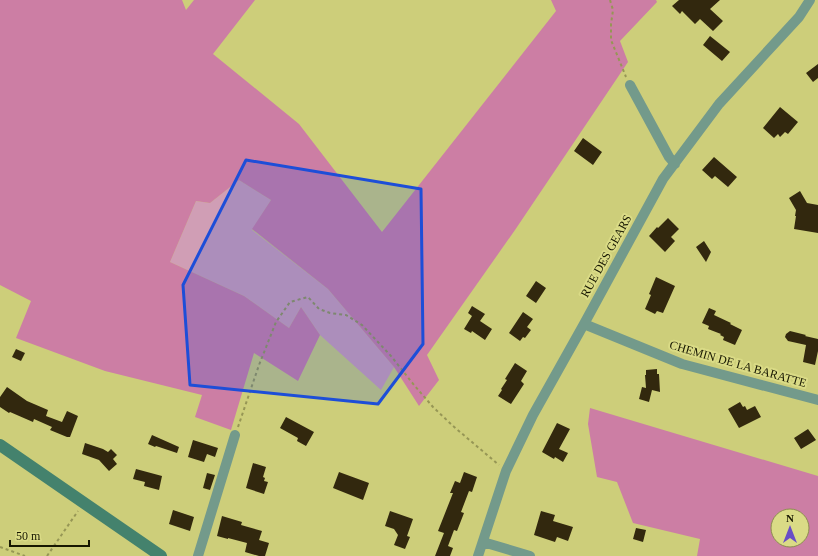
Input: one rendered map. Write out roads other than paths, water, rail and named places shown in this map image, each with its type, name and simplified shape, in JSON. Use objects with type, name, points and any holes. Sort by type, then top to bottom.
[{"type":"street","name":"RUE DES GEARS","points":[[478,556],[506,471],[533,415],[663,179],[719,104],[799,17],[810,0]]},
{"type":"street","points":[[630,85],[675,164]]},
{"type":"street","name":"CHEMIN DE LA BARATTE","points":[[584,324],[682,364],[818,400]]},
{"type":"street","points":[[198,556],[236,435]]},
{"type":"street","points":[[0,445],[161,556]]},
{"type":"street","points":[[483,542],[530,556]]}]
